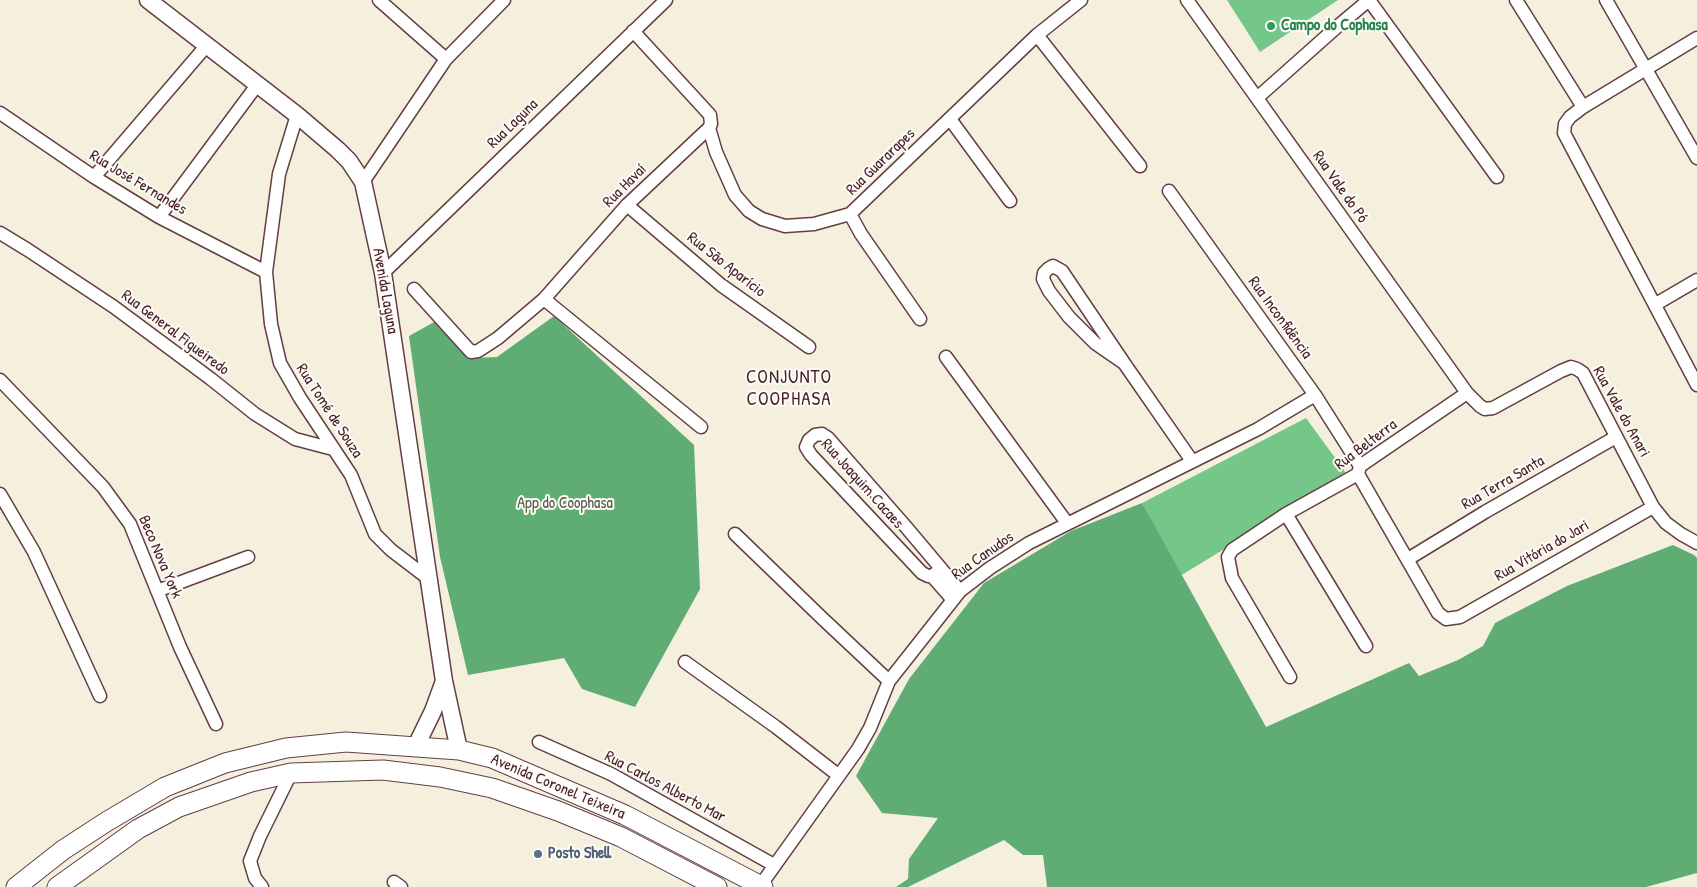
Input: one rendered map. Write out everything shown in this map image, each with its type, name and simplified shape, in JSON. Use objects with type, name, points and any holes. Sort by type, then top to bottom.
[{"type":"highway","name":"Avenida Coronel Teixeira","points":[[16,887],[63,850],[165,787],[225,764],[286,748],[346,742],[459,750],[492,758],[625,815],[762,886]]},
{"type":"highway","name":"Avenida Coronel Teixeira","points":[[57,887],[138,829],[179,808],[252,782],[291,773],[383,770],[440,777],[492,788],[622,837],[717,887]]},
{"type":"main road","name":"Avenida Laguna","points":[[148,0],[297,115],[349,161],[363,182],[383,273],[444,681],[459,750]]},
{"type":"main road","name":"Avenida Laguna","points":[[416,746],[433,711],[444,681]]},
{"type":"street","points":[[380,0],[446,59]]},
{"type":"street","points":[[363,182],[446,59],[504,0]]},
{"type":"street","name":"Rua Laguna","points":[[383,273],[666,0]]},
{"type":"street","name":"Rua Guararapes","points":[[709,128],[716,152],[735,195],[749,211],[762,219],[785,226],[814,224],[850,214],[1037,35],[1081,0]]},
{"type":"street","name":"Rua Vale do Pó","points":[[1187,0],[1467,393]]},
{"type":"street","points":[[1257,98],[1369,0],[1497,177]]},
{"type":"street","points":[[1516,0],[1583,107]]},
{"type":"street","points":[[1606,0],[1697,158]]},
{"type":"street","points":[[633,31],[710,115],[711,124],[709,128]]},
{"type":"street","points":[[1037,35],[1140,166]]},
{"type":"street","points":[[1697,38],[1583,107],[1565,124],[1564,133],[1656,304],[1697,385]]},
{"type":"street","points":[[94,178],[207,45]]},
{"type":"street","points":[[158,217],[257,85]]},
{"type":"street","name":"Rua José Fernandes","points":[[0,113],[94,178],[158,217],[266,272]]},
{"type":"street","name":"Rua Tomé de Souza","points":[[297,115],[279,174],[266,272],[271,324],[280,363],[300,398],[351,475],[375,534],[390,550],[429,579]]},
{"type":"street","points":[[950,118],[1010,201]]},
{"type":"street","name":"Rua Havaí","points":[[414,289],[472,352],[478,351],[498,338],[544,299],[627,205],[709,128]]},
{"type":"street","name":"Rua Inconfidência","points":[[1169,191],[1316,395],[1438,613],[1446,620]]},
{"type":"street","name":"Rua São Aparício","points":[[627,205],[721,285],[808,347]]},
{"type":"street","points":[[850,214],[861,234],[920,319]]},
{"type":"street","name":"Rua General Figueiredo","points":[[0,234],[28,250],[114,307],[211,379],[254,414],[295,439],[333,449]]},
{"type":"street","points":[[1124,363],[1095,343],[1064,310],[1049,291],[1043,279],[1044,273],[1048,269],[1053,266],[1062,271],[1192,461]]},
{"type":"street","points":[[1656,304],[1697,280]]},
{"type":"street","points":[[544,299],[701,427]]},
{"type":"street","points":[[946,357],[1067,523]]},
{"type":"street","name":"Rua Vale do Anari","points":[[1467,393],[1480,406],[1486,409],[1493,408],[1570,367],[1583,372],[1653,507],[1666,523],[1680,534],[1697,543]]},
{"type":"street","name":"Beco Nova York","points":[[0,382],[115,500],[130,524],[156,591],[216,724]]},
{"type":"street","name":"Rua Belterra","points":[[1290,677],[1232,578],[1228,557],[1232,550],[1286,514],[1359,470],[1467,393]]},
{"type":"street","name":"Rua Canudos","points":[[762,886],[774,865],[858,749],[870,728],[890,681],[957,595],[990,568],[1028,543],[1258,429],[1316,395]]},
{"type":"street","name":"Rua Joaquim Cacaes","points":[[937,572],[928,576],[922,573],[811,455],[806,447],[809,440],[815,435],[822,434],[840,451],[957,595]]},
{"type":"street","name":"Rua Terra Santa","points":[[1408,559],[1484,512],[1616,437]]},
{"type":"street","points":[[0,494],[34,552],[100,696]]},
{"type":"street","name":"Rua Vitória do Jari","points":[[1446,620],[1460,618],[1653,507]]},
{"type":"street","points":[[1286,514],[1366,646]]},
{"type":"street","points":[[735,534],[890,681]]},
{"type":"street","points":[[156,591],[248,557]]},
{"type":"street","points":[[685,662],[776,727],[838,775]]},
{"type":"street","name":"Rua Carlos Alberto Mar","points":[[539,742],[612,774],[774,865]]},
{"type":"street","points":[[262,887],[254,878],[250,861],[291,773]]},
{"type":"green space","name":"Campo do Cophasa","points":[[1227,0],[1338,0],[1260,52]]},
{"type":"green space","name":"App do Coophasa","points":[[554,316],[694,445],[700,589],[635,707],[582,689],[564,658],[468,675],[440,557],[409,336],[436,321],[471,358],[497,357]]},
{"type":"green space","points":[[1306,418],[1346,475],[1180,576],[1142,503]]},
{"type":"green space","points":[[1142,503],[1266,727],[1409,663],[1419,676],[1458,660],[1483,646],[1495,623],[1567,586],[1673,545],[1694,555],[1697,558],[1697,873],[1646,887],[1047,887],[1043,855],[1023,855],[1004,840],[908,887],[896,887],[908,879],[909,859],[938,818],[882,813],[856,776],[909,679],[984,583],[1071,531]]},
{"type":"place","name":"Campo do Cophasa","points":[[1271,26]]},
{"type":"place","name":"Posto Shell","points":[[538,854]]},
{"type":"district","name":"CONJUNTO COOPHASA","points":[[789,389]]}]
